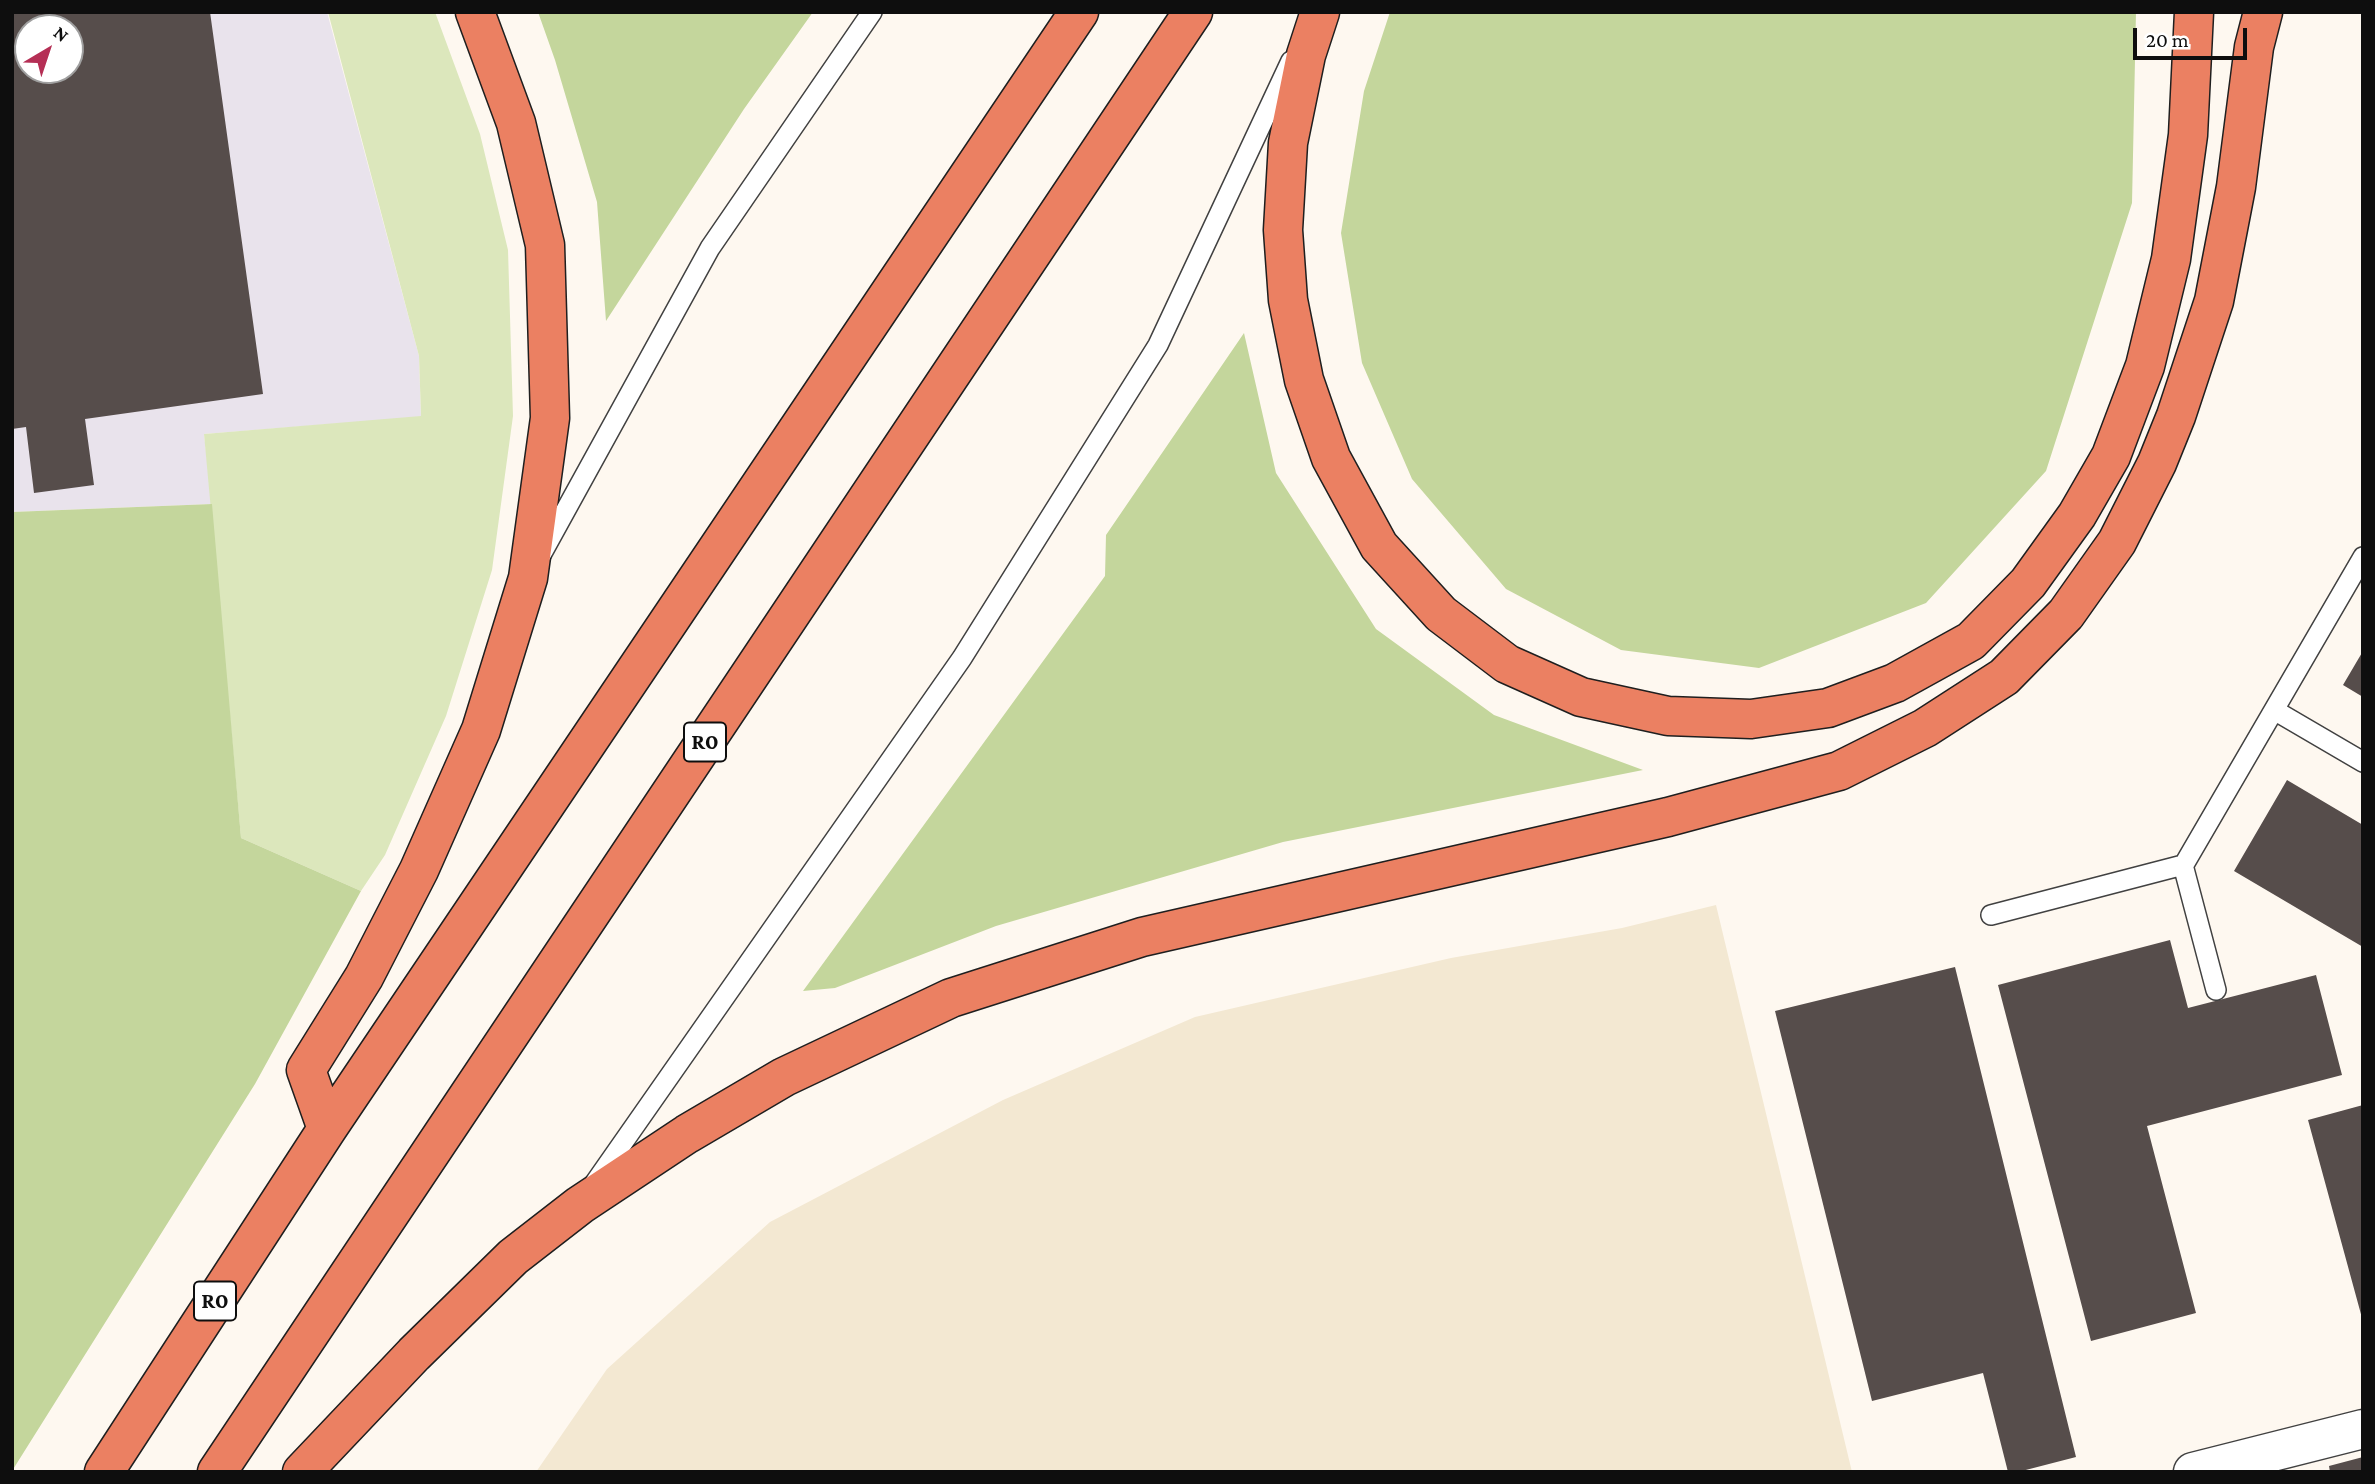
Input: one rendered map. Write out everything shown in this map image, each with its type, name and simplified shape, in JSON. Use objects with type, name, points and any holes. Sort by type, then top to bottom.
[{"type":"highway","points":[[327,1129],[306,1070],[364,977],[419,870],[481,730],[528,578],[550,418],[545,245],[516,123],[475,12]]},
{"type":"highway","name":"R0","points":[[104,1472],[327,1129],[1079,12]]},
{"type":"highway","name":"R0","points":[[217,1472],[1193,12]]},
{"type":"highway","points":[[1320,12],[1306,55],[1288,143],[1283,230],[1288,300],[1304,380],[1331,458],[1379,546],[1441,614],[1507,664],[1581,697],[1655,714],[1751,719],[1828,708],[1895,683],[1971,641],[2028,583],[2077,515],[2110,456],[2145,366],[2171,259],[2188,135],[2194,12]]},
{"type":"highway","points":[[302,1472],[414,1354],[513,1257],[580,1205],[687,1134],[784,1077],[951,998],[1142,937],[1668,817],[1839,771],[1925,728],[2004,677],[2066,614],[2117,542],[2157,463],[2176,416],[2214,301],[2236,187],[2256,24]]},
{"type":"street","points":[[2193,1472],[2363,1429]]},
{"type":"lane","points":[[528,578],[710,248],[872,12]]},
{"type":"lane","points":[[580,1205],[962,658],[1158,345],[1314,12]]},
{"type":"lane","points":[[1992,915],[2182,866],[2363,557]]},
{"type":"lane","points":[[2274,710],[2363,762]]},
{"type":"lane","points":[[2182,866],[2216,990]]},
{"type":"shaded area","points":[[12,12],[327,12],[419,356],[421,417],[204,434],[212,504],[12,512]]},
{"type":"shaded area","points":[[1716,905],[1852,1472],[536,1472],[607,1369],[770,1222],[1003,1100],[1195,1017],[1451,958],[1622,928]]},
{"type":"green space","points":[[328,12],[435,12],[480,134],[508,250],[513,416],[492,570],[446,716],[385,855],[361,891],[241,838],[204,434],[421,416],[419,356]]},
{"type":"green space","points":[[538,12],[813,12],[744,109],[606,321],[597,202]]},
{"type":"green space","points":[[1390,12],[2136,12],[2132,203],[2046,471],[1926,603],[1759,668],[1621,650],[1506,589],[1412,479],[1362,363],[1341,233],[1364,91]]},
{"type":"green space","points":[[1244,333],[1276,473],[1376,629],[1494,715],[1643,770],[1283,842],[996,926],[835,988],[803,991],[1105,576],[1106,535]]},
{"type":"green space","points":[[212,504],[241,838],[361,891],[255,1084],[12,1471],[12,512]]},
{"type":"building","points":[[12,12],[210,12],[263,394],[85,419],[94,485],[34,493],[26,427],[12,429]]},
{"type":"building","points":[[2363,651],[2363,697],[2343,685]]},
{"type":"building","points":[[2287,780],[2363,825],[2363,947],[2234,871]]},
{"type":"building","points":[[2170,940],[2188,1008],[2316,975],[2342,1075],[2147,1126],[2196,1313],[2091,1341],[1998,985]]},
{"type":"building","points":[[1955,967],[2076,1457],[2018,1472],[2008,1472],[1983,1373],[1872,1401],[1775,1011]]},
{"type":"building","points":[[2363,1105],[2363,1318],[2362,1318],[2308,1120]]},
{"type":"building","points":[[2363,1457],[2363,1472],[2330,1472],[2329,1466]]}]
